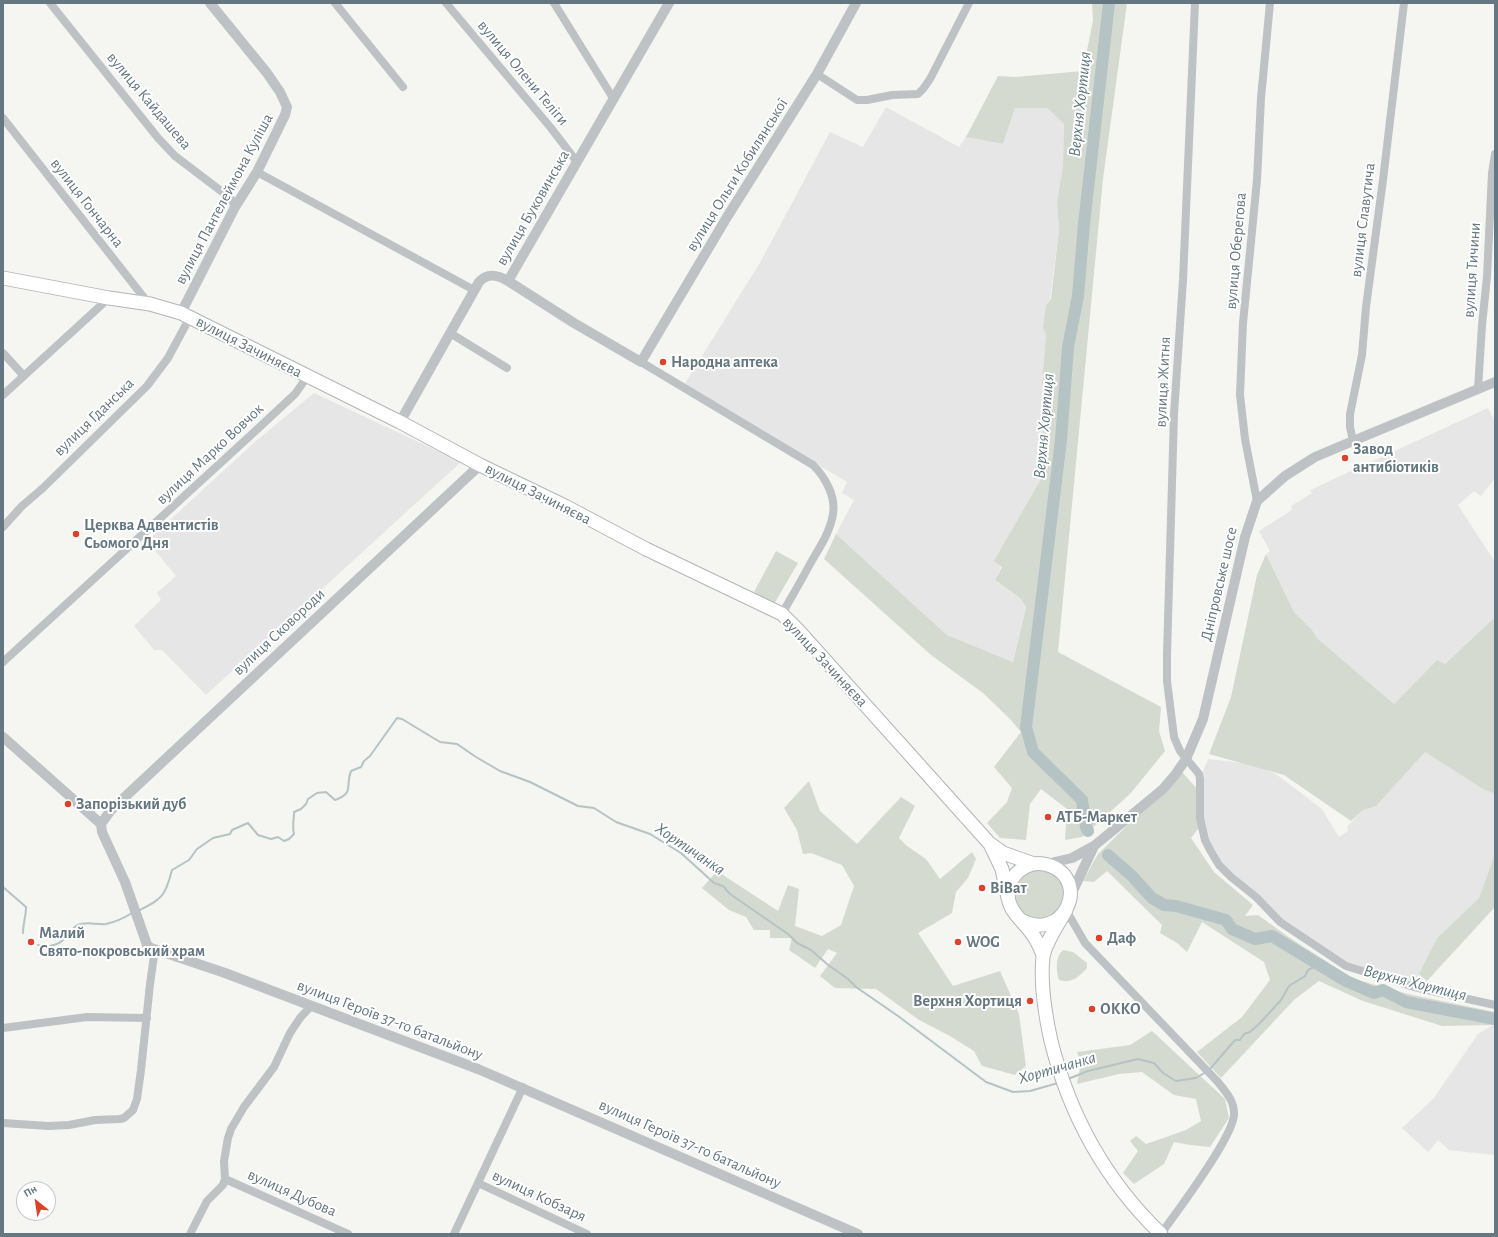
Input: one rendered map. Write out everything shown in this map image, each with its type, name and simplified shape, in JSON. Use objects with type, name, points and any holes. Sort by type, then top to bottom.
[{"type":"main road","name":"вулиця Зачиняєва","points":[[3,278],[150,304],[186,315],[307,377],[400,422],[480,465],[559,503],[646,549],[782,614],[836,671],[990,844]]},
{"type":"main road","points":[[990,844],[1003,853],[1058,870],[1066,879],[1070,891],[1068,904],[1044,955],[1043,983],[1045,1014],[1058,1067],[1066,1090],[1087,1138],[1104,1166],[1161,1234]]},
{"type":"main road","points":[[990,844],[1002,870],[1012,910],[1032,932],[1044,955]]},
{"type":"main road","points":[[1008,898],[1010,885],[1017,873],[1028,866],[1040,864]]},
{"type":"main road","points":[[1021,920],[1033,925],[1046,925],[1057,920],[1068,904]]},
{"type":"street","name":"вулиця Кайдашева","points":[[50,3],[158,138],[175,156],[231,199],[235,207]]},
{"type":"street","name":"вулиця Пантелеймона Куліша","points":[[186,315],[235,207],[257,172],[285,115],[287,107],[280,92],[267,73],[210,3]]},
{"type":"street","points":[[335,3],[403,87]]},
{"type":"street","name":"вулиця Олени Теліги","points":[[446,3],[551,128],[577,162]]},
{"type":"street","points":[[554,3],[613,98]]},
{"type":"street","name":"вулиця Буковинська","points":[[400,422],[479,282],[486,276],[496,276],[508,281],[669,3]]},
{"type":"street","name":"вулиця Ольги Кобилянської","points":[[641,362],[727,217],[817,74],[856,3]]},
{"type":"street","points":[[817,74],[857,100],[867,100],[892,95],[914,95],[920,93],[930,79],[969,3]]},
{"type":"street","name":"вулиця Житня","points":[[1196,3],[1182,287],[1174,414],[1167,687],[1175,743],[1186,759],[1198,772],[1200,779],[1200,818],[1205,840],[1210,850],[1219,864],[1231,877],[1256,897],[1280,922],[1346,966],[1414,987],[1495,1004]]},
{"type":"street","name":"вулиця Оберегова","points":[[1257,501],[1245,439],[1240,395],[1243,323],[1257,180],[1261,98],[1270,3]]},
{"type":"street","name":"вулиця Славутича","points":[[1353,441],[1350,427],[1350,414],[1362,355],[1366,307],[1404,3]]},
{"type":"street","name":"вулиця Гончарна","points":[[3,118],[150,304]]},
{"type":"street","name":"вулиця Тичини","points":[[1478,389],[1487,277],[1492,172],[1495,154]]},
{"type":"street","points":[[257,172],[474,290]]},
{"type":"street","points":[[508,281],[574,323],[813,465],[819,471],[829,487],[833,504],[833,514],[827,535],[782,614]]},
{"type":"street","points":[[3,394],[110,298]]},
{"type":"street","name":"вулиця Гданська","points":[[3,526],[147,386],[168,358],[186,315]]},
{"type":"street","points":[[450,333],[507,368]]},
{"type":"street","points":[[3,353],[24,376]]},
{"type":"street","name":"вулиця Марко Вовчок","points":[[3,662],[262,425],[295,394],[307,377]]},
{"type":"street","name":"Дніпровське шосе","points":[[1040,864],[1072,858],[1094,846],[1163,789],[1186,759],[1203,719],[1245,537],[1257,501],[1284,476],[1301,465],[1353,441],[1495,382]]},
{"type":"street","name":"вулиця Сковороди","points":[[102,824],[111,810],[480,465]]},
{"type":"street","points":[[3,737],[102,824],[102,832],[125,882],[147,945],[155,949],[150,984],[148,1018],[137,1099],[133,1110],[128,1115],[120,1119],[95,1120],[69,1125],[48,1126],[3,1123]]},
{"type":"street","points":[[1094,846],[1068,904],[1085,944],[1211,1075],[1230,1098],[1234,1113],[1234,1120],[1231,1127],[1197,1183],[1161,1234]]},
{"type":"street","name":"вулиця Героїв 37-го батальйону","points":[[155,949],[225,973],[523,1087],[857,1234]]},
{"type":"street","points":[[190,1234],[207,1202],[219,1189],[225,1179],[224,1161],[231,1128],[244,1107],[274,1066],[290,1033],[300,1018],[311,1006]]},
{"type":"street","points":[[3,1028],[87,1017],[148,1018]]},
{"type":"street","points":[[454,1234],[523,1087]]},
{"type":"street","name":"вулиця Дубова","points":[[225,1179],[348,1234]]},
{"type":"street","name":"вулиця Кобзаря","points":[[478,1182],[587,1234]]},
{"type":"shaded area","points":[[1092,3],[1127,3],[1103,179],[1058,652],[1161,707],[1159,731],[1165,751],[1130,794],[1082,837],[1065,840],[1067,809],[1041,789],[1030,804],[1026,840],[1000,838],[987,823],[1007,802],[1012,788],[994,767],[1021,732],[983,693],[931,655],[824,559],[836,534],[947,635],[1013,662],[1026,607],[1020,598],[995,580],[1002,567],[994,561],[1044,474],[1047,463],[1038,460],[1049,398],[1042,384],[1046,334],[1043,328],[1046,305],[1051,299],[1059,230],[1057,202],[1063,165],[1064,124],[1047,108],[1015,108],[1003,144],[966,137],[998,76],[1015,77],[1083,71],[1093,20]]},
{"type":"shaded area","points":[[886,107],[959,147],[966,137],[1003,144],[1015,108],[1047,108],[1064,124],[1063,165],[1057,202],[1059,230],[1050,299],[1046,305],[1046,334],[1042,384],[1049,398],[1038,460],[1047,462],[1044,474],[995,580],[1020,598],[1026,606],[1013,662],[947,635],[836,534],[854,500],[842,493],[847,482],[684,385],[761,261],[830,132],[863,147]]},
{"type":"shaded area","points":[[314,393],[461,462],[206,695],[162,650],[154,650],[134,626],[161,600],[157,593],[176,576],[147,541],[256,441]]},
{"type":"shaded area","points":[[1488,408],[1495,421],[1495,478],[1481,496],[1474,491],[1458,505],[1495,562],[1495,617],[1445,664],[1437,660],[1394,704],[1317,638],[1312,630],[1294,612],[1266,554],[1270,551],[1259,531],[1292,510],[1291,506],[1312,493],[1310,490]]},
{"type":"shaded area","points":[[776,551],[798,563],[774,604],[754,592]]},
{"type":"shaded area","points":[[1266,554],[1294,612],[1312,630],[1317,638],[1394,704],[1437,660],[1445,664],[1495,617],[1495,794],[1481,788],[1425,752],[1376,806],[1363,810],[1351,821],[1284,775],[1209,754],[1231,697],[1257,575]]},
{"type":"shaded area","points":[[1425,752],[1481,788],[1495,794],[1495,853],[1479,898],[1437,938],[1413,988],[1393,984],[1340,967],[1280,922],[1231,877],[1205,840],[1200,779],[1208,759],[1252,764],[1276,774],[1322,809],[1339,837],[1348,831],[1347,827],[1363,810],[1376,805]]},
{"type":"shaded area","points":[[1182,772],[1200,792],[1202,824],[1191,838],[1214,872],[1253,905],[1245,916],[1258,915],[1290,938],[1354,979],[1408,994],[1495,1012],[1493,1025],[1442,1026],[1363,1001],[1319,981],[1294,1000],[1221,1078],[1197,1052],[1242,1017],[1270,980],[1264,962],[1202,922],[1187,952],[1177,943],[1160,933],[1162,925],[1107,871],[1094,882],[1083,881],[1098,854]]},
{"type":"shaded area","points":[[809,781],[820,811],[857,844],[901,797],[915,806],[899,838],[907,846],[926,859],[940,879],[972,852],[976,859],[968,878],[956,892],[952,913],[918,933],[953,986],[1000,971],[1019,1014],[1026,1066],[1015,1075],[982,1066],[974,1051],[950,1036],[919,1020],[876,989],[835,988],[820,976],[837,953],[828,949],[815,968],[789,950],[792,938],[770,938],[770,930],[754,930],[746,917],[729,910],[702,888],[717,871],[778,911],[788,885],[799,889],[795,926],[822,936],[841,925],[854,886],[842,865],[811,853],[803,854],[797,830],[784,808]]},
{"type":"shaded area","points":[[1495,853],[1495,907],[1427,981],[1419,974],[1437,938],[1479,898]]},
{"type":"shaded area","points":[[1046,869],[1056,874],[1065,887],[1063,908],[1040,921],[1020,913],[1014,898],[1015,887],[1021,877],[1029,871]]},
{"type":"shaded area","points":[[1063,950],[1073,952],[1087,963],[1087,968],[1078,977],[1067,981],[1059,980],[1057,972],[1057,960]]},
{"type":"shaded area","points":[[1495,1025],[1495,1155],[1449,1150],[1438,1140],[1428,1152],[1402,1128],[1434,1098],[1478,1034]]},
{"type":"shaded area","points":[[1152,1031],[1225,1099],[1229,1118],[1210,1147],[1174,1142],[1164,1164],[1134,1184],[1123,1173],[1138,1151],[1130,1141],[1136,1136],[1146,1144],[1186,1130],[1201,1121],[1196,1099],[1174,1095],[1142,1072],[1119,1074],[1077,1084],[1081,1063],[1077,1052],[1130,1045]]},
{"type":"waterway","name":"Верхня Хортиця","points":[[1088,831],[1086,827],[1082,800],[1033,752],[1026,727],[1061,440],[1068,347],[1078,296],[1084,224],[1109,3]]},
{"type":"waterway","name":"Хортичанка","points":[[138,911],[162,896],[172,870],[189,860],[197,849],[213,838],[230,834],[232,830],[248,823],[258,835],[271,839],[278,837],[284,841],[289,839],[294,834],[294,812],[301,809],[306,804],[308,799],[317,793],[326,792],[335,800],[345,794],[348,788],[351,771],[361,767],[397,718],[402,719],[440,742],[457,744],[500,771],[530,782],[578,806],[594,808],[616,822],[650,834],[681,853],[714,883],[723,886],[730,894],[788,934],[797,943],[811,950],[856,987],[898,1016],[986,1082],[1013,1092],[1030,1091],[1058,1083]]},
{"type":"waterway","name":"Верхня Хортиця","points":[[1110,857],[1108,855],[1132,876],[1152,898],[1164,905],[1176,906],[1226,920],[1232,929],[1255,939],[1272,936],[1346,981],[1374,993],[1383,990],[1406,1002],[1495,1019]]},
{"type":"waterway","name":"Хортичанка","points":[[3,887],[26,907],[23,933]]},
{"type":"waterway","name":"Хортичанка","points":[[38,945],[51,946],[60,943],[73,928],[78,925],[88,923],[106,924],[119,920],[132,913]]},
{"type":"waterway","name":"Хортичанка","points":[[1210,1069],[1235,1040],[1240,1040],[1244,1034],[1250,1032],[1260,1023],[1281,1000],[1289,986],[1305,976],[1308,970],[1318,965]]},
{"type":"waterway","name":"Хортичанка","points":[[1068,1079],[1088,1071],[1138,1059],[1154,1063],[1163,1073],[1176,1081],[1196,1078],[1206,1072]]},
{"type":"place","name":"Народна аптека","points":[[663,362]]},
{"type":"place","name":"Завод антибіотиків","points":[[1345,458]]},
{"type":"place","name":"Церква Адвентистів Сьомого Дня","points":[[76,534]]},
{"type":"place","name":"Запорізький дуб","points":[[68,804]]},
{"type":"place","name":"АТБ-Маркет","points":[[1048,817]]},
{"type":"place","name":"ВіВат","points":[[982,888]]},
{"type":"place","name":"Даф","points":[[1099,938]]},
{"type":"place","name":"Малий Свято-покровський храм","points":[[31,942]]},
{"type":"place","name":"WOG","points":[[958,942]]},
{"type":"place","name":"Верхня Хортиця","points":[[1030,1001]]},
{"type":"place","name":"ОККО","points":[[1092,1009]]}]
